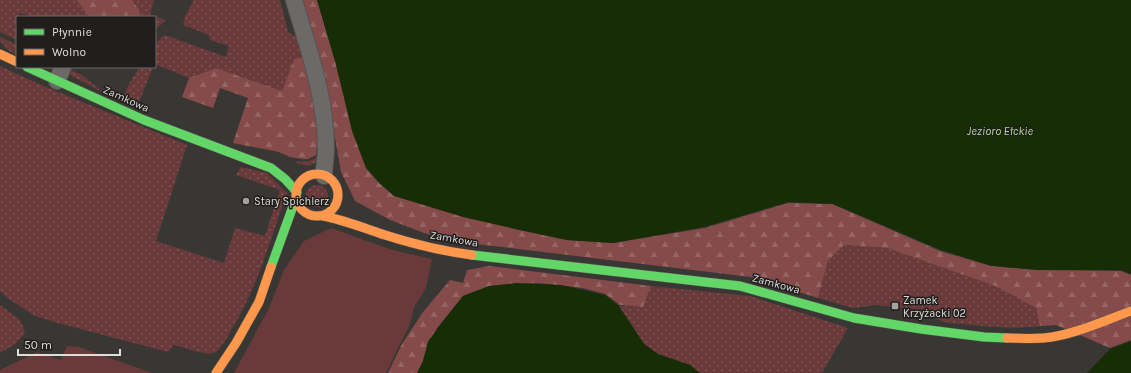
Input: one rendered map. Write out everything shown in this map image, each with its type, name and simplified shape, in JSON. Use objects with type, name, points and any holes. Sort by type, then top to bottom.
[{"type":"street","points":[[294,0],[320,93],[325,124],[326,148],[318,175]]},
{"type":"street","points":[[0,54],[16,62]]},
{"type":"street","name":"Zamkowa","points":[[32,68],[60,74],[144,120],[271,168],[290,182],[297,195]]},
{"type":"street","name":"Zamkowa","points":[[217,148],[269,158]]},
{"type":"street","points":[[297,195],[298,204],[312,216],[323,216],[328,214],[341,198],[332,181],[318,175],[298,170]]},
{"type":"street","points":[[216,373],[251,318],[265,287],[297,195],[299,185],[305,179],[318,175]]},
{"type":"street","points":[[303,224],[312,216]]},
{"type":"street","name":"Zamkowa","points":[[323,216],[351,222],[376,232],[448,252],[740,286],[854,318],[984,337],[1026,339],[1046,338],[1076,331],[1131,311]]},
{"type":"street","name":"Zamkowa","points":[[363,217],[410,242]]},
{"type":"street","points":[[271,270],[290,239]]},
{"type":"shaded area","points":[[0,0],[154,0],[150,15],[153,16],[30,16],[20,13],[19,16],[16,16],[14,28],[16,29],[16,40],[0,32]]},
{"type":"shaded area","points":[[194,0],[280,0],[288,32],[300,39],[306,56],[294,59],[282,91],[216,68],[189,78],[156,64],[156,44],[161,38],[165,35],[226,57],[229,46],[210,40],[209,35],[183,25],[185,16]]},
{"type":"shaded area","points":[[156,17],[166,20],[156,29]]},
{"type":"shaded area","points":[[0,37],[16,45],[16,54],[9,51],[0,41]]},
{"type":"shaded area","points":[[0,66],[34,82],[187,145],[156,241],[224,263],[235,228],[265,236],[280,190],[236,175],[241,167],[267,173],[287,193],[248,299],[240,316],[216,352],[201,353],[174,345],[168,352],[58,323],[35,316],[9,299],[0,291]]},
{"type":"shaded area","points":[[139,68],[153,68],[137,107],[124,100],[132,79]]},
{"type":"shaded area","points":[[70,70],[82,75],[104,93],[70,75]]},
{"type":"shaded area","points":[[319,157],[317,161],[309,166],[295,162],[308,161]]},
{"type":"shaded area","points":[[317,185],[325,188],[328,196],[325,204],[317,207],[309,204],[306,196],[309,188]]},
{"type":"shaded area","points":[[331,228],[392,250],[432,259],[426,288],[414,307],[410,324],[386,373],[234,373],[269,308],[284,270],[304,241]]},
{"type":"shaded area","points":[[844,245],[887,248],[995,286],[1036,308],[1040,326],[1017,328],[944,322],[914,310],[877,305],[853,308],[818,298],[828,261]]},
{"type":"shaded area","points":[[651,286],[750,296],[848,328],[822,373],[700,373],[690,365],[658,354],[644,344],[619,306],[643,307]]},
{"type":"shaded area","points":[[0,305],[20,320],[25,332],[17,342],[0,353]]},
{"type":"shaded area","points":[[67,346],[79,347],[152,373],[0,373],[0,370],[37,352],[61,360]]},
{"type":"green space","points":[[77,0],[132,0],[140,12],[140,16],[88,16]]},
{"type":"green space","points":[[300,0],[317,0],[335,61],[515,229],[567,240],[613,243],[705,228],[788,203],[832,204],[940,251],[991,266],[1038,270],[1121,271],[1131,275],[1131,340],[1110,348],[1056,325],[1040,326],[1036,308],[995,286],[887,248],[844,245],[828,261],[818,298],[751,277],[468,243],[424,233],[390,220],[355,201],[341,172],[329,103]]},
{"type":"green space","points":[[306,56],[319,128],[316,155],[308,159],[290,157],[279,152],[233,143],[248,98],[220,88],[213,108],[182,97],[189,78],[216,68],[282,91],[294,59]]},
{"type":"green space","points":[[489,266],[651,286],[643,307],[620,305],[605,294],[583,288],[539,283],[489,286],[463,296],[428,342],[423,361],[417,373],[388,373],[402,344],[423,312],[450,280],[463,283],[467,270]]},
{"type":"water","name":"Jezioro Ełckie","points":[[317,0],[1131,0],[1131,274],[1121,270],[1038,270],[992,266],[941,250],[833,204],[788,202],[704,227],[613,243],[567,240],[515,229],[463,217],[394,196],[379,183],[366,168],[352,131],[335,61]]},
{"type":"water","points":[[516,283],[561,285],[605,295],[619,306],[644,344],[658,354],[690,365],[700,373],[417,373],[423,361],[428,342],[463,296],[489,286]]},
{"type":"water","points":[[1131,341],[1131,373],[1087,373],[1110,349]]},
{"type":"traffic: fast","points":[[29,68],[144,120],[271,168],[285,179],[297,192]]},
{"type":"traffic: fast","points":[[271,267],[296,198]]},
{"type":"traffic: fast","points":[[472,255],[740,286],[854,318],[921,329],[984,337],[1007,338]]},
{"type":"traffic: slow","points":[[0,54],[16,62]]},
{"type":"traffic: slow","points":[[317,174],[332,180],[338,195],[332,210],[317,216],[302,210],[296,195],[302,180],[317,174]]},
{"type":"traffic: slow","points":[[323,216],[417,244],[472,255]]},
{"type":"traffic: slow","points":[[216,373],[236,343],[259,302],[271,267]]},
{"type":"traffic: slow","points":[[1007,338],[1039,338],[1066,334],[1131,311]]},
{"type":"place","name":"Stary Spichlerz","points":[[246,201]]},
{"type":"place","name":"Zamek Krzyżacki 02","points":[[895,306]]}]
